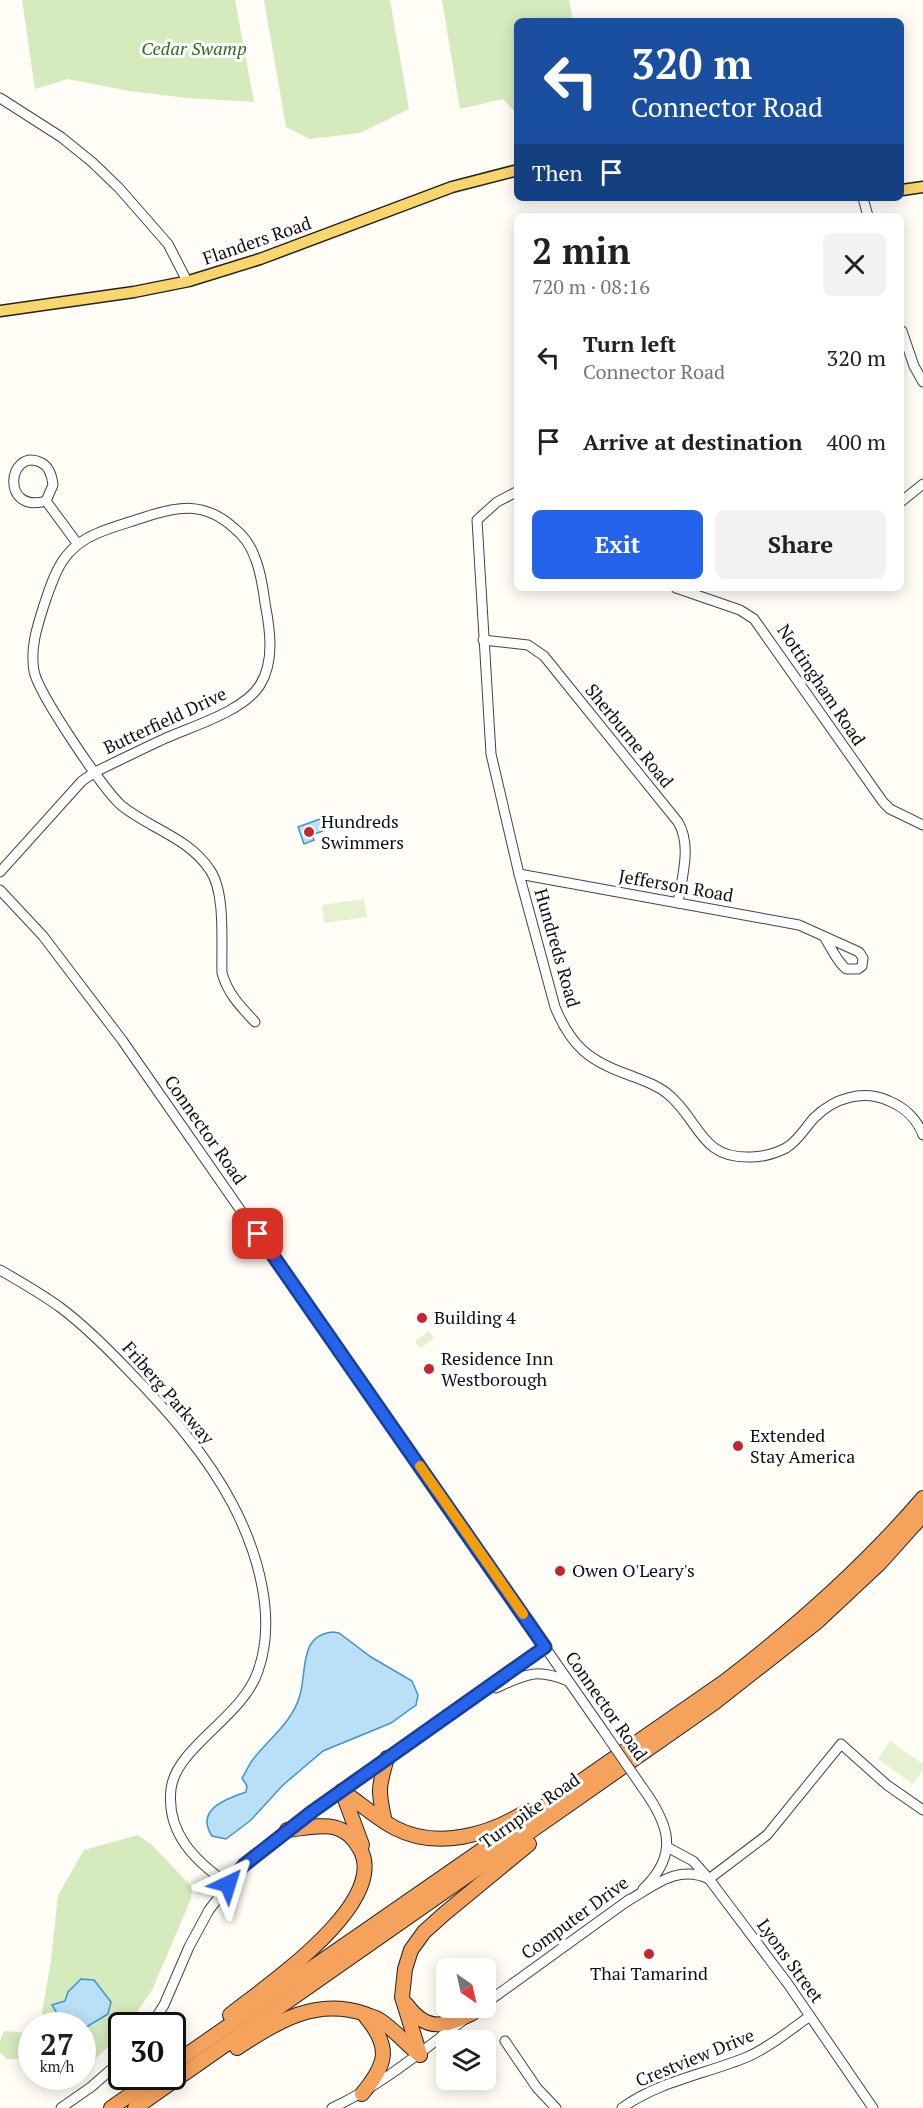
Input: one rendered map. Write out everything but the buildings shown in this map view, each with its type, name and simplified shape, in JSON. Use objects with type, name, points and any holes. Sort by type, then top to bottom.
[{"type":"highway","name":"Turnpike Road","points":[[186,2053],[668,1723],[765,1652],[876,1550],[923,1498]]},
{"type":"highway","name":"Turnpike Road","points":[[135,2108],[714,1703],[817,1622],[879,1564],[923,1515]]},
{"type":"highway","points":[[385,1822],[378,1796],[387,1758]]},
{"type":"highway","points":[[342,1791],[401,1831],[442,1839],[459,1838],[502,1824],[550,1796],[572,1789]]},
{"type":"highway","points":[[186,2052],[335,1928],[357,1896],[365,1867],[364,1856],[358,1830],[342,1791]]},
{"type":"highway","points":[[420,2055],[402,1997],[409,1956],[424,1932],[547,1830],[559,1813]]},
{"type":"highway","points":[[287,1830],[327,1826],[341,1829],[353,1837],[364,1856]]},
{"type":"highway","points":[[402,1997],[414,2014],[430,2024],[448,2024],[460,2018]]},
{"type":"highway","points":[[144,2108],[276,2023],[319,2009],[350,2009],[377,2019],[420,2055]]},
{"type":"highway","points":[[362,2094],[381,2068],[384,2053],[379,2033],[363,2014]]},
{"type":"highway","points":[[111,2108],[137,2090]]},
{"type":"main road","name":"Flanders Road","points":[[0,311],[134,292],[187,281],[261,259],[452,187],[514,171]]},
{"type":"main road","points":[[904,190],[923,187]]},
{"type":"street","points":[[0,98],[61,137],[119,188],[168,244],[187,281]]},
{"type":"street","points":[[904,338],[914,366],[923,381]]},
{"type":"street","points":[[34,460],[42,463],[48,469],[53,485],[46,501],[30,503],[17,497],[12,489],[11,481],[18,465],[34,460]]},
{"type":"street","points":[[904,499],[923,484]]},
{"type":"street","name":"Hundreds Road","points":[[514,493],[497,502],[477,520],[491,754],[519,874],[555,1007],[562,1024],[585,1054],[600,1064],[652,1084],[669,1094],[681,1107],[702,1138],[717,1149],[734,1156],[753,1158],[788,1147],[827,1107],[843,1098],[861,1095],[880,1097],[897,1104],[912,1116],[923,1135]]},
{"type":"street","points":[[46,501],[77,543]]},
{"type":"street","name":"Butterfield Drive","points":[[0,872],[82,781],[95,772],[227,711],[249,697],[260,686],[268,668],[270,641],[256,558],[249,544],[224,519],[207,510],[187,507],[168,509],[96,534],[77,543],[65,556],[56,572],[33,642],[34,674],[41,690],[95,772]]},
{"type":"street","name":"Nottingham Road","points":[[685,591],[740,610],[754,619],[883,802],[890,809],[923,825]]},
{"type":"street","name":"Sherburne Road","points":[[483,640],[528,645],[544,656],[678,822],[683,830],[686,844],[678,903]]},
{"type":"street","points":[[95,772],[121,805],[142,820],[190,847],[210,869],[218,889],[222,972],[231,997],[255,1022]]},
{"type":"street","name":"Jefferson Road","points":[[519,874],[799,925],[825,938]]},
{"type":"street","name":"Connector Road","points":[[0,890],[44,936],[122,1040],[570,1682],[664,1821],[667,1847]]},
{"type":"street","name":"Friberg Parkway","points":[[0,1270],[53,1303],[104,1345],[183,1431],[232,1503],[240,1521],[256,1566],[264,1609],[266,1630],[258,1671],[239,1705],[189,1755],[176,1772],[170,1800],[177,1832],[185,1846],[210,1872],[228,1884]]},
{"type":"street","points":[[159,2012],[189,1947],[209,1910],[244,1865],[287,1830],[545,1647]]},
{"type":"street","points":[[475,1698],[524,1674],[541,1673],[570,1682]]},
{"type":"street","points":[[627,1902],[675,1875],[688,1873],[709,1880],[767,1835],[841,1744],[887,1785],[923,1810]]},
{"type":"street","name":"Lyons Street","points":[[667,1847],[693,1862],[709,1880],[810,2016],[873,2108]]},
{"type":"street","name":"Computer Drive","points":[[496,1996],[627,1902],[655,1877],[663,1864],[667,1847]]},
{"type":"street","name":"Crestview Drive","points":[[622,2108],[676,2081],[747,2057],[770,2045],[810,2016]]},
{"type":"street","points":[[332,2108],[362,2094],[420,2055],[467,2018]]},
{"type":"street","points":[[505,2041],[537,2088],[556,2108]]},
{"type":"street","points":[[61,2108],[108,2072]]},
{"type":"green space","name":"Cedar Swamp","points":[[22,0],[235,0],[254,102],[187,98],[129,91],[68,79],[35,89]]},
{"type":"green space","name":"Cedar Swamp","points":[[264,0],[390,0],[409,109],[360,133],[310,139],[286,127]]},
{"type":"green space","points":[[442,0],[569,0],[572,18],[514,18],[514,111],[503,99],[460,109]]},
{"type":"green space","points":[[364,899],[367,917],[324,923],[322,905]]},
{"type":"green space","points":[[429,1331],[434,1339],[420,1348],[415,1341]]},
{"type":"green space","points":[[890,1741],[923,1764],[923,1770],[913,1784],[878,1759]]},
{"type":"green space","points":[[138,1835],[152,1845],[192,1887],[191,1899],[152,1990],[137,2012],[108,2012],[108,2047],[96,2058],[96,2012],[42,2012],[58,1895],[84,1850]]},
{"type":"green space","points":[[4,2031],[18,2032],[18,2059],[7,2059],[0,2053],[0,2041]]},
{"type":"water","name":"Hundreds Swimmers","points":[[320,819],[325,830],[312,835],[314,840],[304,844],[298,827]]},
{"type":"water","points":[[339,1633],[371,1657],[412,1681],[418,1695],[416,1705],[391,1723],[323,1751],[283,1785],[251,1820],[226,1839],[212,1836],[207,1819],[210,1812],[229,1798],[246,1792],[247,1786],[242,1778],[249,1765],[287,1721],[297,1704],[309,1647],[322,1635]]},
{"type":"water","points":[[81,1979],[94,1980],[111,2002],[108,2014],[96,2021],[96,2012],[56,2012],[52,2005],[65,2001],[68,1992]]},
{"type":"slow traffic","points":[[420,1466],[523,1614]]},
{"type":"place","name":"Hundreds Swimmers","points":[[309,832]]},
{"type":"place","name":"Building 4","points":[[422,1318]]},
{"type":"place","name":"Residence Inn Westborough","points":[[429,1369]]},
{"type":"place","name":"Extended Stay America","points":[[738,1446]]},
{"type":"place","name":"Owen O'Leary's","points":[[560,1571]]},
{"type":"place","name":"Thai Tamarind","points":[[649,1954]]},
{"type":"route","points":[[228,1884],[244,1865],[313,1811],[545,1647],[258,1234]]}]
